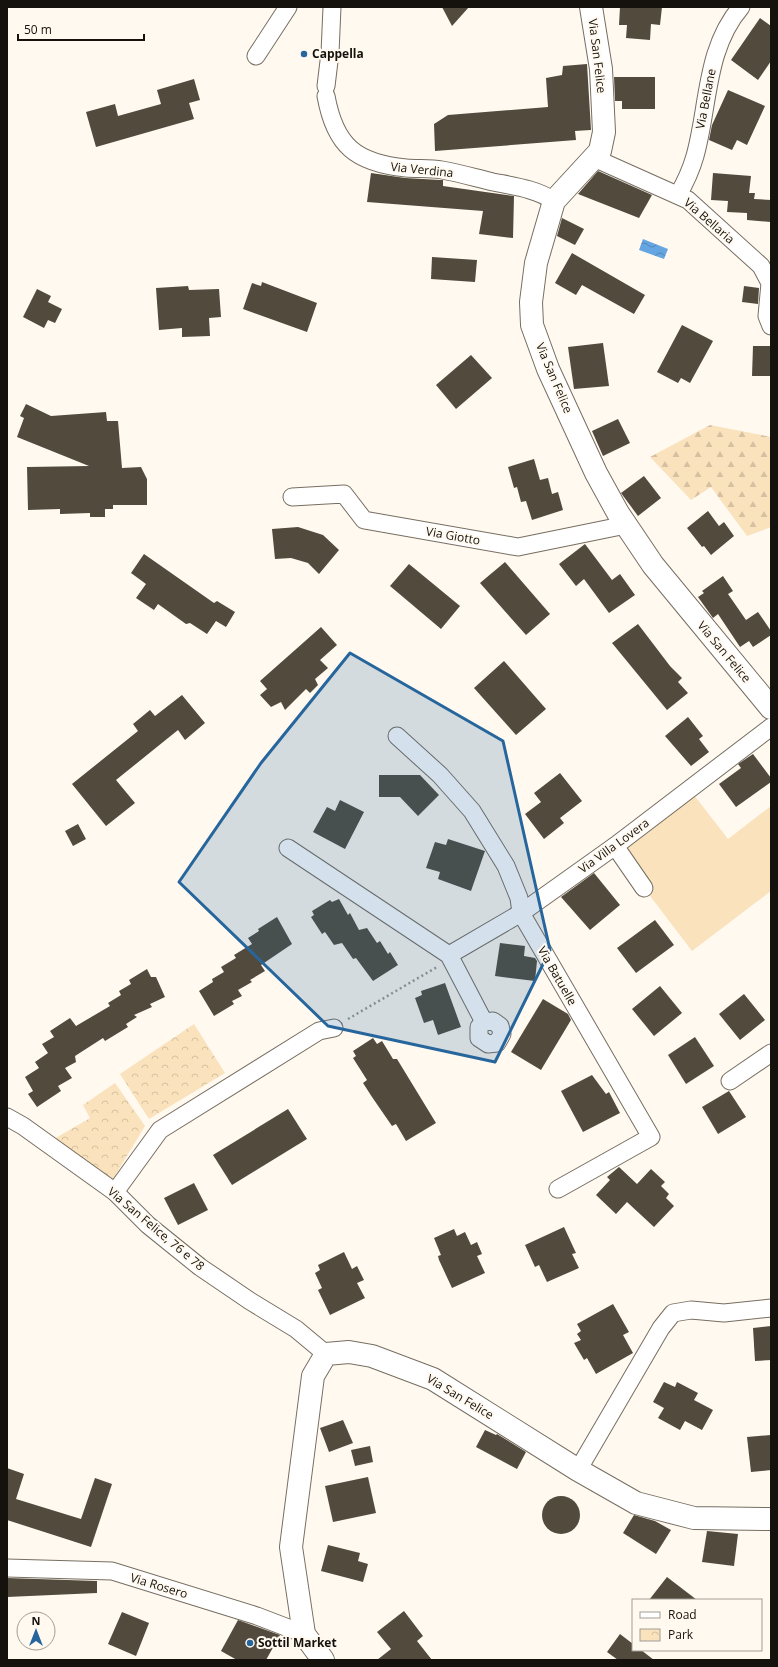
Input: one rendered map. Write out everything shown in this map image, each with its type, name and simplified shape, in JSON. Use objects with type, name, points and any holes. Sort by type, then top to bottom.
[{"type":"street","points":[[256,56],[288,7]]},
{"type":"street","name":"Via Verdina","points":[[332,7],[330,53],[326,91],[330,118],[338,135],[351,150],[368,161],[385,166],[442,170],[531,191],[554,201]]},
{"type":"street","name":"Via San Felice","points":[[591,7],[601,69],[604,132],[600,151],[554,201],[536,263],[531,302],[532,325],[540,350],[593,466],[626,525],[653,565],[771,708]]},
{"type":"street","name":"Via Bellane","points":[[678,196],[690,171],[695,155],[705,98],[719,41],[741,7]]},
{"type":"street","name":"Via Bellaria","points":[[594,158],[688,200],[761,266],[770,283],[767,316],[771,326]]},
{"type":"street","name":"Via Giotto","points":[[292,496],[344,494],[364,520],[518,547],[626,525]]},
{"type":"street","name":"Via Villa Lovera","points":[[449,955],[521,914],[615,846],[771,727]]},
{"type":"street","name":"Via Batuelle","points":[[397,736],[440,775],[472,811],[506,866],[519,898],[521,914],[651,1137],[558,1189]]},
{"type":"street","points":[[615,846],[644,888]]},
{"type":"street","points":[[288,848],[449,955],[484,1022]]},
{"type":"street","points":[[115,1192],[160,1130],[319,1030],[334,1028]]},
{"type":"street","points":[[730,1080],[771,1053]]},
{"type":"street","name":"Via San Felice, 76 e 78","points":[[7,1117],[23,1126],[115,1192],[148,1225],[200,1267],[250,1301],[296,1329],[326,1354]]},
{"type":"street","points":[[578,1470],[661,1328],[673,1313],[691,1310],[724,1313],[771,1308]]},
{"type":"street","name":"Via San Felice","points":[[326,1354],[349,1352],[372,1356],[434,1379],[578,1470],[636,1503],[694,1518],[771,1519]]},
{"type":"street","points":[[323,1660],[304,1634],[291,1547],[313,1376],[326,1354]]},
{"type":"street","name":"Via Rosero","points":[[7,1568],[112,1572],[257,1616],[304,1634]]},
{"type":"path","points":[[334,1028],[444,963],[449,955]]},
{"type":"highlighted area","points":[[350,653],[503,741],[550,950],[495,1062],[328,1026],[179,882],[261,763]]},
{"type":"green space","points":[[710,425],[771,437],[771,527],[747,536],[711,487],[691,500],[650,457]]},
{"type":"green space","points":[[694,795],[728,839],[771,806],[771,891],[692,951],[647,892],[654,886],[625,848]]},
{"type":"green space","points":[[194,1024],[225,1073],[149,1119],[120,1074]]},
{"type":"green space","points":[[115,1083],[145,1126],[113,1179],[54,1139],[90,1118],[83,1105]]},
{"type":"water","points":[[643,239],[668,249],[664,259],[639,250]]},
{"type":"building","points":[[442,7],[469,7],[452,26]]},
{"type":"building","points":[[620,7],[662,7],[660,25],[651,24],[650,40],[626,38],[627,25],[619,25]]},
{"type":"building","points":[[760,18],[771,26],[771,61],[758,80],[731,60]]},
{"type":"building","points":[[587,64],[591,130],[575,131],[576,140],[435,151],[434,124],[448,115],[548,107],[546,78],[562,75],[563,66]]},
{"type":"building","points":[[614,77],[655,77],[655,109],[622,109],[622,101],[615,101]]},
{"type":"building","points":[[194,79],[200,100],[189,103],[194,119],[96,147],[86,112],[115,104],[118,116],[161,104],[157,90]]},
{"type":"building","points":[[728,90],[765,106],[747,145],[737,140],[732,150],[709,140],[712,125]]},
{"type":"building","points":[[598,171],[652,195],[639,218],[578,194]]},
{"type":"building","points":[[371,173],[405,178],[443,180],[443,186],[514,196],[513,238],[479,234],[483,211],[367,202]]},
{"type":"building","points":[[713,173],[751,176],[749,193],[755,193],[754,199],[771,200],[771,222],[747,220],[747,213],[727,212],[728,201],[711,200]]},
{"type":"building","points":[[562,218],[584,229],[575,245],[557,236]]},
{"type":"building","points":[[572,253],[645,295],[634,314],[582,285],[576,295],[555,283]]},
{"type":"building","points":[[432,257],[477,260],[475,282],[431,279]]},
{"type":"building","points":[[262,282],[317,303],[307,332],[243,309],[252,283],[261,286]]},
{"type":"building","points":[[188,286],[189,290],[219,289],[221,317],[209,318],[210,336],[182,337],[182,328],[159,330],[156,288]]},
{"type":"building","points":[[744,286],[759,288],[758,304],[742,302]]},
{"type":"building","points":[[37,289],[51,296],[48,302],[62,309],[55,323],[48,320],[44,328],[23,317]]},
{"type":"building","points":[[682,325],[713,341],[690,383],[681,378],[678,383],[657,372]]},
{"type":"building","points":[[603,343],[609,386],[574,389],[568,347]]},
{"type":"building","points":[[753,346],[771,346],[771,376],[752,376]]},
{"type":"building","points":[[471,355],[492,378],[456,409],[436,385]]},
{"type":"building","points":[[26,404],[51,416],[106,412],[107,421],[118,421],[122,468],[141,467],[147,479],[147,505],[113,505],[113,509],[105,509],[105,517],[90,517],[90,513],[60,514],[60,509],[28,510],[27,467],[89,466],[17,437],[24,418],[20,416]]},
{"type":"building","points":[[618,419],[630,443],[603,456],[592,431]]},
{"type":"building","points":[[534,459],[540,480],[548,478],[552,494],[558,492],[563,510],[532,520],[526,501],[521,502],[517,487],[514,488],[508,467]]},
{"type":"building","points":[[644,476],[661,498],[638,516],[621,493]]},
{"type":"building","points":[[708,511],[719,526],[724,522],[734,536],[711,555],[704,546],[702,547],[687,528]]},
{"type":"building","points":[[298,527],[323,535],[339,550],[319,574],[308,563],[291,558],[275,559],[272,529]]},
{"type":"building","points":[[585,544],[612,580],[620,574],[635,595],[609,613],[584,579],[576,586],[559,564]]},
{"type":"building","points":[[144,554],[214,603],[217,601],[235,612],[226,627],[216,621],[207,634],[190,623],[186,624],[158,604],[154,610],[136,598],[146,584],[131,573]]},
{"type":"building","points":[[505,562],[550,614],[526,635],[480,583]]},
{"type":"building","points":[[409,564],[460,606],[441,629],[390,586]]},
{"type":"building","points":[[723,576],[733,591],[728,594],[746,620],[758,612],[771,631],[771,635],[753,647],[749,641],[740,647],[718,614],[713,618],[698,597],[704,593],[702,591]]},
{"type":"building","points":[[638,624],[670,666],[682,678],[678,682],[688,693],[667,710],[612,643]]},
{"type":"building","points":[[321,627],[337,645],[320,660],[328,668],[315,679],[318,685],[310,693],[306,689],[285,710],[281,702],[271,707],[260,695],[267,689],[260,681]]},
{"type":"building","points":[[504,661],[546,709],[516,735],[474,688]]},
{"type":"building","points":[[182,695],[205,723],[185,740],[178,730],[116,780],[135,803],[106,826],[72,784],[138,731],[133,724],[150,710],[155,716]]},
{"type":"building","points":[[688,717],[703,736],[699,739],[709,752],[691,766],[665,736]]},
{"type":"building","points":[[753,754],[771,778],[771,782],[736,807],[719,784],[741,768],[738,764]]},
{"type":"building","points":[[560,773],[582,801],[560,818],[564,823],[544,839],[525,814],[541,802],[534,793]]},
{"type":"building","points":[[379,775],[420,775],[439,795],[418,816],[400,797],[379,797]]},
{"type":"building","points":[[340,800],[364,812],[345,849],[313,832],[327,807],[335,811]]},
{"type":"building","points":[[78,824],[86,839],[73,846],[65,831]]},
{"type":"building","points":[[448,839],[485,851],[471,891],[438,879],[440,872],[426,868],[435,842],[446,845]]},
{"type":"building","points":[[594,873],[620,905],[590,930],[561,897]]},
{"type":"building","points":[[339,899],[348,915],[350,913],[359,930],[367,928],[377,943],[380,941],[388,954],[390,952],[398,965],[373,981],[356,958],[353,959],[342,943],[334,945],[325,932],[322,934],[311,917],[314,915],[312,911],[330,900],[332,902]]},
{"type":"building","points":[[277,917],[292,944],[261,965],[265,971],[250,980],[252,982],[238,990],[242,996],[232,1001],[234,1004],[214,1016],[199,991],[213,982],[212,979],[224,972],[221,967],[236,958],[234,955],[252,944],[248,938],[259,931],[258,929]]},
{"type":"building","points":[[655,920],[674,945],[636,973],[617,948]]},
{"type":"building","points":[[500,943],[525,946],[524,956],[535,958],[537,961],[535,981],[495,976]]},
{"type":"building","points":[[147,969],[151,977],[156,977],[165,997],[150,1004],[152,1007],[134,1015],[137,1017],[126,1024],[128,1027],[105,1041],[103,1038],[75,1056],[76,1062],[65,1068],[72,1078],[58,1086],[61,1091],[37,1107],[28,1094],[33,1091],[25,1077],[39,1068],[35,1062],[48,1053],[42,1044],[54,1037],[50,1031],[70,1018],[76,1026],[110,1006],[108,1003],[121,995],[119,991],[131,984],[129,980]]},
{"type":"building","points":[[445,983],[461,1027],[438,1035],[433,1020],[424,1023],[415,998],[422,995],[421,991]]},
{"type":"building","points":[[660,986],[682,1013],[654,1036],[632,1009]]},
{"type":"building","points":[[744,994],[765,1020],[740,1040],[719,1014]]},
{"type":"building","points":[[543,999],[568,1014],[571,1020],[541,1070],[511,1052]]},
{"type":"building","points":[[695,1037],[714,1066],[686,1084],[668,1055]]},
{"type":"building","points":[[373,1038],[377,1044],[382,1041],[393,1059],[397,1059],[436,1123],[406,1141],[396,1124],[392,1126],[363,1083],[367,1080],[353,1058],[356,1056],[353,1051]]},
{"type":"building","points":[[592,1075],[606,1094],[609,1092],[620,1113],[583,1132],[561,1091]]},
{"type":"building","points":[[729,1091],[746,1117],[718,1134],[702,1107]]},
{"type":"building","points":[[288,1109],[307,1139],[232,1185],[213,1155]]},
{"type":"building","points":[[619,1167],[637,1184],[651,1169],[665,1182],[661,1186],[669,1194],[666,1198],[674,1206],[654,1227],[627,1202],[616,1214],[596,1195],[610,1180],[607,1177]]},
{"type":"building","points":[[194,1183],[208,1210],[178,1225],[164,1198]]},
{"type":"building","points":[[564,1227],[576,1253],[572,1254],[579,1268],[547,1282],[539,1265],[535,1267],[525,1245]]},
{"type":"building","points":[[454,1229],[457,1236],[465,1232],[471,1245],[477,1242],[482,1254],[477,1256],[485,1273],[452,1288],[439,1260],[438,1256],[441,1255],[434,1238]]},
{"type":"building","points":[[344,1252],[352,1269],[357,1266],[364,1280],[357,1283],[365,1298],[330,1315],[318,1290],[322,1288],[315,1273],[320,1270],[318,1265]]},
{"type":"building","points":[[613,1304],[629,1332],[623,1335],[633,1353],[596,1374],[587,1358],[584,1360],[574,1343],[581,1340],[577,1334],[581,1331],[577,1324]]},
{"type":"building","points":[[771,1326],[771,1360],[755,1361],[753,1328]]},
{"type":"building","points":[[664,1382],[675,1387],[677,1382],[698,1393],[694,1400],[713,1410],[702,1430],[685,1421],[680,1430],[658,1418],[664,1408],[653,1402]]},
{"type":"building","points":[[343,1420],[353,1443],[329,1452],[320,1428]]},
{"type":"building","points":[[485,1430],[496,1435],[497,1434],[526,1452],[517,1469],[476,1447]]},
{"type":"building","points":[[771,1435],[771,1470],[751,1472],[747,1437]]},
{"type":"building","points":[[370,1446],[373,1462],[355,1466],[351,1450]]},
{"type":"building","points":[[7,1468],[24,1474],[16,1499],[81,1519],[95,1478],[112,1484],[91,1547],[7,1520]]},
{"type":"building","points":[[368,1477],[376,1513],[333,1522],[325,1486]]},
{"type":"building","points":[[561,1496],[571,1499],[577,1505],[580,1515],[577,1525],[571,1531],[561,1534],[551,1531],[545,1525],[542,1515],[545,1505],[551,1499]]},
{"type":"building","points":[[634,1515],[655,1521],[671,1530],[656,1554],[623,1533]]},
{"type":"building","points":[[707,1531],[738,1534],[734,1566],[702,1562]]},
{"type":"building","points":[[328,1545],[360,1553],[358,1561],[368,1564],[363,1582],[321,1571]]},
{"type":"building","points":[[667,1577],[696,1599],[650,1599]]},
{"type":"building","points":[[7,1578],[97,1581],[97,1593],[7,1597]]},
{"type":"building","points":[[404,1611],[423,1636],[417,1641],[432,1660],[377,1660],[391,1649],[377,1632]]},
{"type":"building","points":[[122,1612],[149,1623],[136,1656],[108,1644]]},
{"type":"building","name":"Sottil Market","points":[[238,1620],[280,1635],[266,1660],[237,1660],[221,1651]]},
{"type":"building","points":[[620,1634],[632,1643],[632,1651],[642,1651],[654,1660],[618,1660],[607,1652]]},
{"type":"place","name":"Cappella","points":[[304,54]]},
{"type":"place","name":"Sottil Market","points":[[250,1643]]}]
